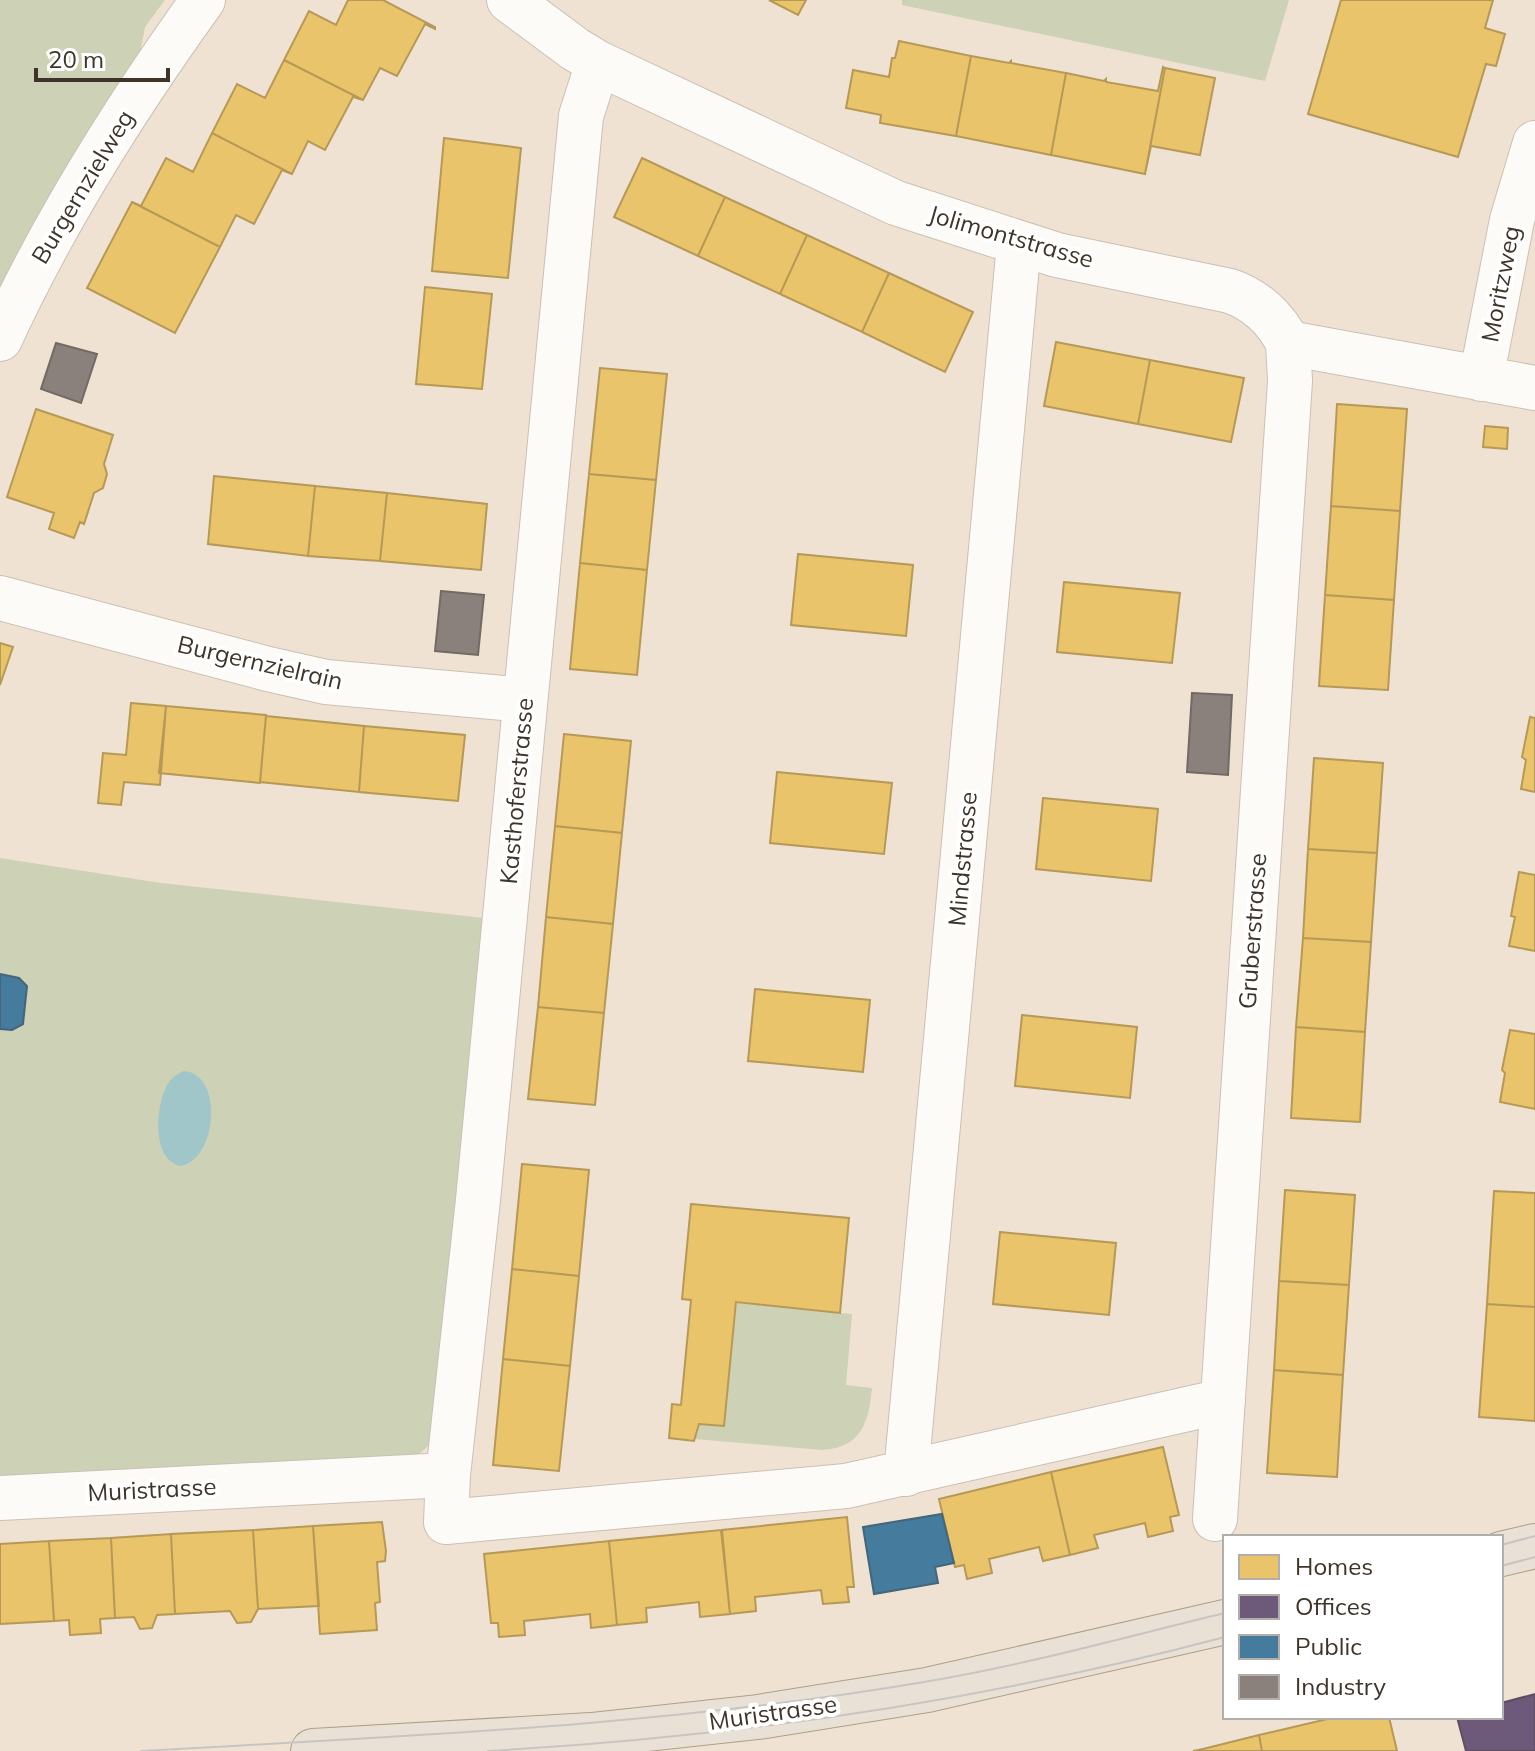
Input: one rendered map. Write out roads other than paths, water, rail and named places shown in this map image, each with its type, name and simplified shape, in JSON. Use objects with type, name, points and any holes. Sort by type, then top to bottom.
[{"type":"main road","points":[[1503,1554],[1535,1546]]},
{"type":"main road","name":"Muristrasse","points":[[313,1751],[591,1735],[758,1717],[927,1690],[1223,1622]]},
{"type":"street","name":"Burgernzielweg","points":[[0,339],[22,290],[83,181],[149,77],[203,0]]},
{"type":"street","name":"Jolimontstrasse","points":[[517,2],[598,63],[896,203],[1019,244],[1245,296],[1278,326],[1288,343]]},
{"type":"street","name":"Kasthoferstrasse","points":[[598,63],[581,116],[478,1200],[448,1475],[446,1522],[846,1486],[906,1474]]},
{"type":"street","name":"Moritzweg","points":[[1481,379],[1512,220],[1535,143]]},
{"type":"street","name":"Mindstrasse","points":[[906,1474],[1019,244]]},
{"type":"street","points":[[1288,343],[1535,388]]},
{"type":"street","name":"Gruberstrasse","points":[[1215,1519],[1290,381],[1288,343]]},
{"type":"street","name":"Burgernzielrain","points":[[0,598],[326,682],[525,700]]},
{"type":"street","points":[[906,1474],[1223,1401]]},
{"type":"street","name":"Muristrasse","points":[[0,1498],[448,1475]]},
{"type":"water","points":[[184,1071],[197,1076],[205,1086],[211,1117],[202,1149],[193,1160],[181,1166],[171,1162],[160,1144],[158,1119],[166,1087]]},
{"type":"tram line","points":[[1503,1544],[1535,1536]]},
{"type":"tram line","points":[[1503,1565],[1535,1557]]},
{"type":"tram line","points":[[141,1751],[534,1727],[827,1697],[1000,1667],[1223,1613]]},
{"type":"tram line","points":[[488,1751],[674,1736],[859,1713],[1043,1680],[1223,1638]]}]
